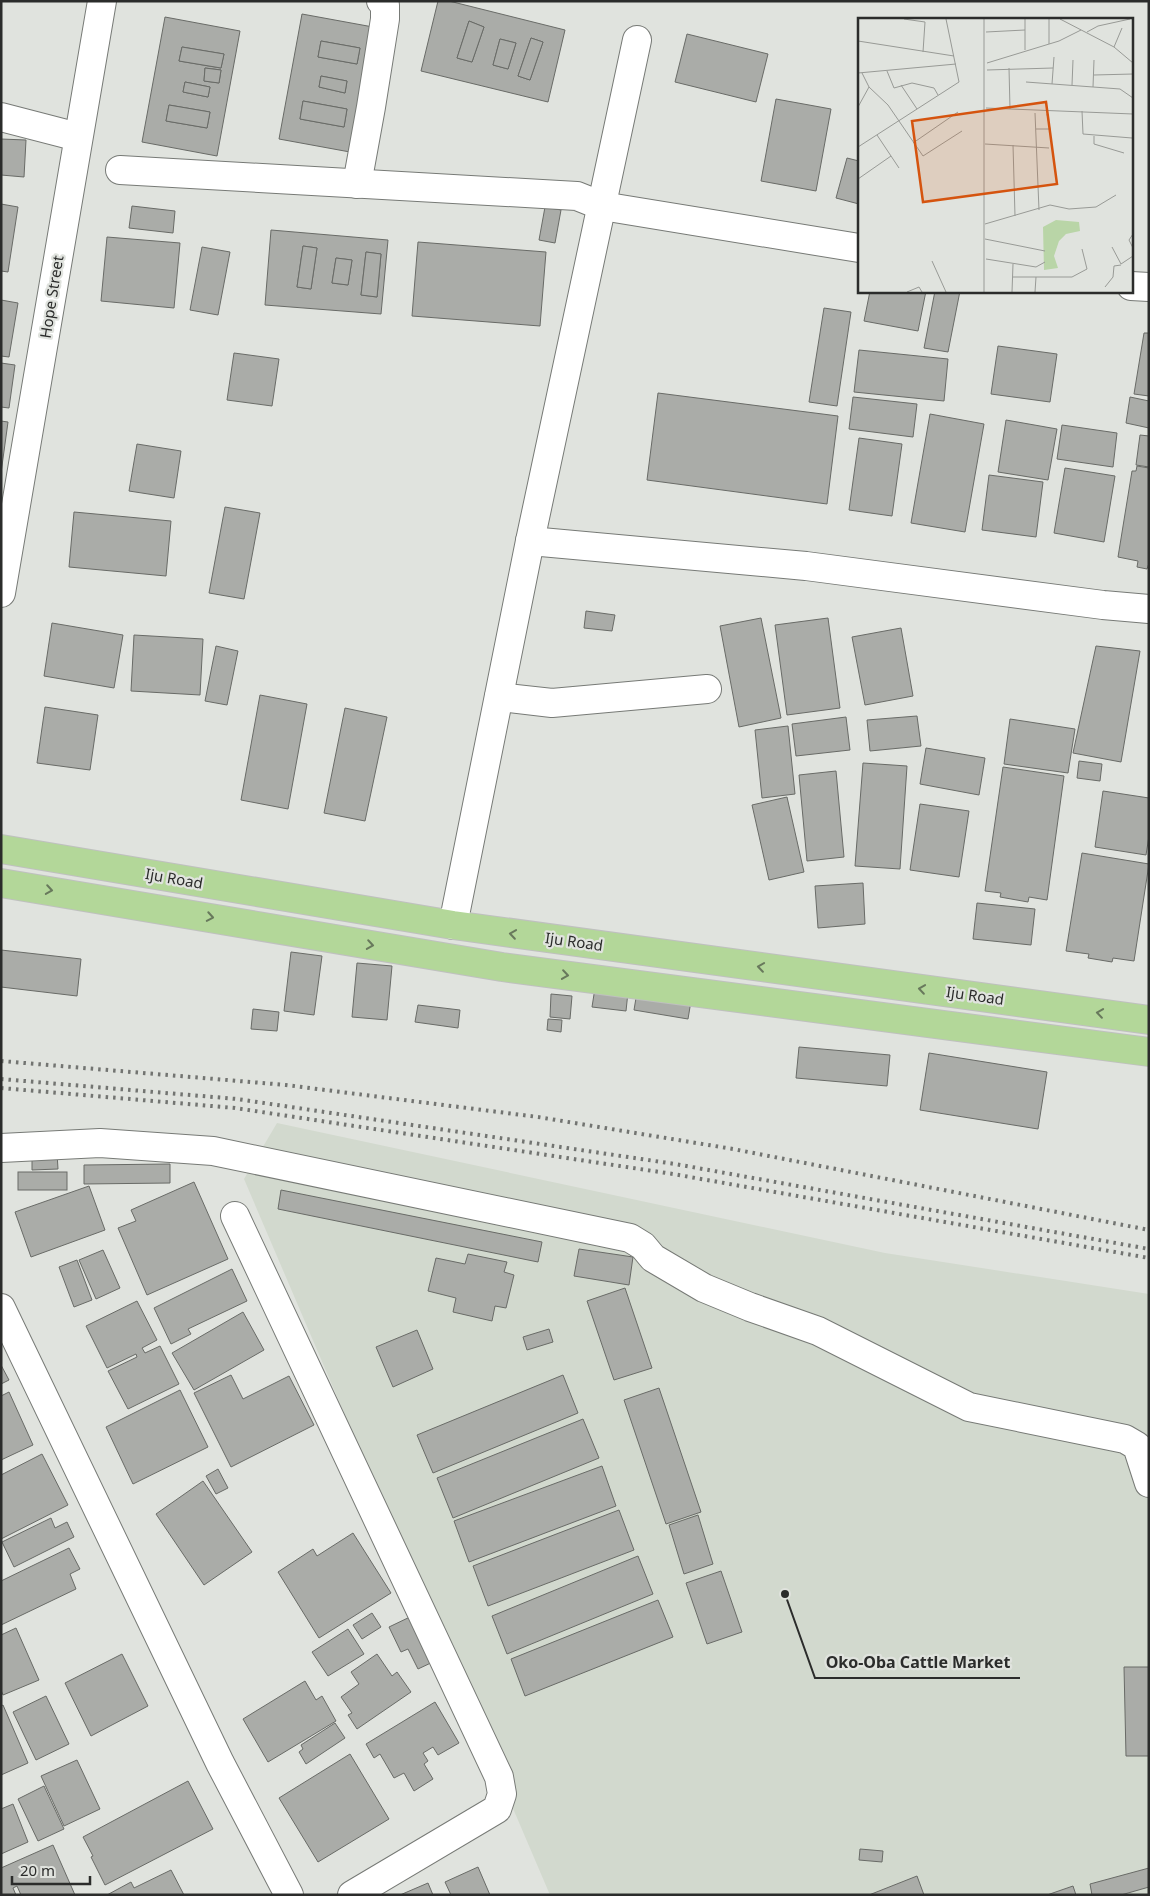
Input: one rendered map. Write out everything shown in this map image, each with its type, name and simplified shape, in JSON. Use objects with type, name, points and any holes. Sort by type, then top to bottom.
[{"type":"main road","name":"Iju Road","points":[[1,849],[453,926],[1149,1020]]},
{"type":"main road","name":"Iju Road","points":[[1,883],[502,967],[1149,1052]]},
{"type":"street","name":"Hope Street","points":[[1,593],[9,506],[102,1]]},
{"type":"street","points":[[357,184],[385,19],[385,5],[381,1]]},
{"type":"street","points":[[453,926],[530,541],[637,40]]},
{"type":"street","points":[[1,117],[78,137]]},
{"type":"street","points":[[120,170],[577,196],[602,206],[858,248]]},
{"type":"street","points":[[1132,286],[1149,287]]},
{"type":"street","points":[[530,541],[806,566],[1103,605],[1149,609]]},
{"type":"street","points":[[498,697],[552,703],[707,689]]},
{"type":"street","points":[[1,1148],[100,1143],[214,1151],[630,1238],[643,1246],[653,1258],[704,1288],[750,1308],[818,1331],[968,1407],[1125,1439],[1137,1446],[1149,1483]]},
{"type":"street","points":[[235,1216],[499,1777],[502,1794],[497,1809],[352,1895]]},
{"type":"street","points":[[1,1308],[220,1763],[289,1895]]},
{"type":"shaded area","points":[[277,1123],[885,1253],[1149,1294],[1149,1895],[550,1895],[244,1179]]},
{"type":"building","points":[[438,1],[449,1],[565,30],[548,102],[421,71]],"holes":[[[469,21],[484,27],[472,62],[457,58]],[[531,38],[543,42],[530,80],[518,76]],[[500,39],[516,43],[508,69],[493,65]]]},
{"type":"building","points":[[302,14],[373,27],[350,152],[279,139]],"holes":[[[321,41],[360,48],[357,64],[318,57]],[[321,76],[347,81],[345,93],[319,87]],[[303,101],[347,109],[344,127],[300,119]]]},
{"type":"building","points":[[165,17],[240,31],[217,156],[142,142]],"holes":[[[182,47],[224,54],[221,68],[179,61]],[[205,68],[221,70],[219,83],[204,81]],[[185,82],[210,87],[208,97],[183,92]],[[169,105],[210,112],[207,128],[166,121]]]},
{"type":"building","points":[[469,21],[484,27],[472,62],[457,58]]},
{"type":"building","points":[[687,34],[768,54],[756,102],[675,82]]},
{"type":"building","points":[[531,38],[543,42],[530,80],[518,76]]},
{"type":"building","points":[[500,39],[516,43],[508,69],[493,65]]},
{"type":"building","points":[[321,41],[360,48],[357,64],[318,57]]},
{"type":"building","points":[[182,47],[224,54],[221,68],[179,61]]},
{"type":"building","points":[[205,68],[221,70],[219,83],[204,81]]},
{"type":"building","points":[[321,76],[347,81],[345,93],[319,87]]},
{"type":"building","points":[[185,82],[210,87],[208,97],[183,92]]},
{"type":"building","points":[[776,99],[831,109],[816,191],[761,181]]},
{"type":"building","points":[[303,101],[347,109],[344,127],[300,119]]},
{"type":"building","points":[[169,105],[210,112],[207,128],[166,121]]},
{"type":"building","points":[[1,139],[26,140],[24,177],[1,175]]},
{"type":"building","points":[[847,158],[858,161],[858,204],[836,198]]},
{"type":"building","points":[[1,204],[18,207],[8,272],[1,271]]},
{"type":"building","points":[[132,206],[175,211],[173,233],[129,228]]},
{"type":"building","points":[[545,207],[561,210],[555,243],[539,240]]},
{"type":"building","points":[[271,230],[388,240],[381,314],[265,305]],"holes":[[[303,246],[317,248],[311,289],[297,287]],[[366,252],[381,254],[377,297],[361,295]],[[336,258],[352,260],[348,285],[332,283]]]},
{"type":"building","points":[[107,237],[180,243],[174,308],[101,301]]},
{"type":"building","points":[[418,242],[546,252],[540,326],[412,316]]},
{"type":"building","points":[[303,246],[317,248],[311,289],[297,287]]},
{"type":"building","points":[[202,247],[230,252],[218,315],[190,310]]},
{"type":"building","points":[[366,252],[381,254],[377,297],[361,295]]},
{"type":"building","points":[[336,258],[352,260],[348,285],[332,283]]},
{"type":"building","points":[[870,292],[926,292],[918,331],[864,321]]},
{"type":"building","points":[[935,292],[960,292],[948,352],[924,348]]},
{"type":"building","points":[[1,300],[18,303],[9,357],[1,356]]},
{"type":"building","points":[[824,308],[851,312],[837,406],[809,402]]},
{"type":"building","points":[[1144,333],[1149,333],[1149,396],[1134,394]]},
{"type":"building","points":[[998,346],[1057,354],[1050,402],[991,394]]},
{"type":"building","points":[[859,350],[948,359],[944,401],[854,392]]},
{"type":"building","points":[[234,353],[279,359],[272,406],[227,400]]},
{"type":"building","points":[[1,363],[15,365],[9,408],[1,407]]},
{"type":"building","points":[[658,393],[838,416],[827,504],[647,480]]},
{"type":"building","points":[[853,397],[917,404],[913,437],[849,429]]},
{"type":"building","points":[[1130,397],[1149,401],[1149,428],[1126,423]]},
{"type":"building","points":[[930,414],[984,424],[965,532],[911,523]]},
{"type":"building","points":[[1006,420],[1057,429],[1048,480],[998,472]]},
{"type":"building","points":[[1,421],[8,422],[1,473]]},
{"type":"building","points":[[1062,425],[1117,433],[1113,467],[1057,459]]},
{"type":"building","points":[[1140,435],[1149,436],[1149,467],[1136,465]]},
{"type":"building","points":[[859,438],[902,444],[892,516],[849,510]]},
{"type":"building","points":[[137,444],[181,451],[174,498],[129,491]]},
{"type":"building","points":[[1137,466],[1149,468],[1149,563],[1147,569],[1137,567],[1138,561],[1118,557],[1132,471],[1136,471]]},
{"type":"building","points":[[1065,468],[1115,476],[1104,542],[1054,533]]},
{"type":"building","points":[[989,475],[1043,482],[1036,537],[982,530]]},
{"type":"building","points":[[225,507],[260,513],[244,599],[209,593]]},
{"type":"building","points":[[74,512],[171,521],[166,576],[69,567]]},
{"type":"building","points":[[586,611],[615,615],[612,631],[584,628]]},
{"type":"building","points":[[761,618],[781,718],[739,727],[720,626]]},
{"type":"building","points":[[828,618],[840,708],[787,715],[775,625]]},
{"type":"building","points":[[52,623],[123,635],[114,688],[44,676]]},
{"type":"building","points":[[901,628],[913,696],[865,705],[852,637]]},
{"type":"building","points":[[134,635],[203,639],[200,695],[131,691]]},
{"type":"building","points":[[216,646],[238,651],[227,705],[205,701]]},
{"type":"building","points":[[1096,646],[1140,651],[1121,762],[1073,753]]},
{"type":"building","points":[[260,695],[307,704],[288,809],[241,800]]},
{"type":"building","points":[[45,707],[98,715],[90,770],[37,763]]},
{"type":"building","points":[[345,708],[387,717],[365,821],[324,813]]},
{"type":"building","points":[[917,716],[921,746],[870,751],[867,720]]},
{"type":"building","points":[[846,717],[850,750],[796,756],[792,724]]},
{"type":"building","points":[[1010,719],[1075,729],[1068,773],[1004,764]]},
{"type":"building","points":[[788,726],[795,794],[762,798],[755,730]]},
{"type":"building","points":[[926,748],[985,758],[979,795],[920,784]]},
{"type":"building","points":[[1079,761],[1102,764],[1100,781],[1077,778]]},
{"type":"building","points":[[863,763],[907,766],[900,869],[855,866]]},
{"type":"building","points":[[1003,767],[1064,776],[1047,900],[1029,897],[1028,902],[1000,897],[1001,893],[985,891]]},
{"type":"building","points":[[836,771],[844,857],[807,861],[799,775]]},
{"type":"building","points":[[1103,791],[1149,798],[1149,836],[1146,855],[1095,847]]},
{"type":"building","points":[[787,797],[804,872],[769,880],[752,805]]},
{"type":"building","points":[[920,804],[969,811],[959,877],[910,870]]},
{"type":"building","points":[[1082,853],[1149,864],[1134,961],[1113,958],[1112,962],[1088,958],[1089,954],[1066,951]]},
{"type":"building","points":[[863,883],[865,924],[818,928],[815,886]]},
{"type":"building","points":[[977,903],[1035,909],[1031,945],[973,939]]},
{"type":"building","points":[[1,950],[81,959],[77,996],[1,987]]},
{"type":"building","points":[[291,952],[322,956],[314,1015],[284,1011]]},
{"type":"building","points":[[357,963],[392,966],[387,1020],[352,1017]]},
{"type":"building","points":[[595,988],[628,992],[626,1011],[592,1007]]},
{"type":"building","points":[[637,992],[691,1001],[688,1019],[634,1010]]},
{"type":"building","points":[[551,994],[572,996],[570,1019],[550,1017]]},
{"type":"building","points":[[418,1005],[460,1010],[458,1028],[415,1022]]},
{"type":"building","points":[[253,1009],[279,1012],[277,1031],[251,1029]]},
{"type":"building","points":[[548,1019],[562,1020],[561,1032],[547,1030]]},
{"type":"building","points":[[799,1047],[890,1055],[887,1086],[796,1078]]},
{"type":"building","points":[[929,1053],[1047,1072],[1038,1129],[920,1110]]},
{"type":"building","points":[[57,1153],[58,1169],[32,1170],[32,1154]]},
{"type":"building","points":[[170,1164],[170,1183],[84,1184],[84,1165]]},
{"type":"building","points":[[18,1172],[67,1172],[67,1190],[18,1190]]},
{"type":"building","points":[[194,1182],[228,1259],[147,1295],[118,1228],[136,1221],[131,1210]]},
{"type":"building","points":[[89,1186],[105,1230],[31,1257],[15,1212]]},
{"type":"building","points":[[281,1190],[542,1242],[538,1262],[278,1209]]},
{"type":"building","points":[[579,1249],[633,1257],[629,1285],[574,1276]]},
{"type":"building","points":[[103,1250],[120,1288],[96,1299],[79,1260]]},
{"type":"building","points":[[468,1254],[507,1262],[504,1272],[514,1275],[506,1308],[495,1306],[492,1321],[453,1312],[456,1298],[428,1291],[436,1258],[465,1264]]},
{"type":"building","points":[[77,1260],[92,1300],[74,1307],[59,1267]]},
{"type":"building","points":[[232,1269],[247,1301],[188,1329],[191,1334],[171,1344],[154,1308]]},
{"type":"building","points":[[625,1288],[652,1368],[614,1380],[587,1301]]},
{"type":"building","points":[[137,1301],[157,1340],[142,1348],[145,1353],[160,1346],[179,1384],[128,1409],[108,1371],[137,1357],[136,1354],[107,1368],[86,1326]]},
{"type":"building","points":[[243,1312],[264,1350],[194,1390],[172,1353]]},
{"type":"building","points":[[549,1329],[553,1342],[527,1350],[523,1337]]},
{"type":"building","points":[[417,1330],[433,1369],[393,1387],[376,1347]]},
{"type":"building","points":[[1,1365],[9,1380],[1,1384]]},
{"type":"building","points":[[231,1375],[243,1399],[289,1376],[314,1425],[231,1467],[194,1393]]},
{"type":"building","points":[[563,1375],[578,1413],[433,1473],[417,1435]]},
{"type":"building","points":[[659,1388],[701,1512],[666,1524],[624,1400]]},
{"type":"building","points":[[180,1390],[208,1447],[133,1484],[106,1427]]},
{"type":"building","points":[[9,1392],[33,1445],[1,1460],[1,1396]]},
{"type":"building","points":[[583,1419],[599,1458],[453,1518],[437,1478]]},
{"type":"building","points":[[42,1454],[68,1505],[1,1539],[1,1475]]},
{"type":"building","points":[[602,1466],[616,1506],[469,1562],[454,1521]]},
{"type":"building","points":[[218,1469],[228,1488],[216,1494],[206,1476]]},
{"type":"building","points":[[203,1481],[252,1552],[204,1585],[156,1514]]},
{"type":"building","points":[[619,1510],[634,1550],[488,1606],[473,1566]]},
{"type":"building","points":[[698,1515],[713,1564],[684,1574],[669,1525]]},
{"type":"building","points":[[51,1518],[55,1528],[67,1522],[74,1537],[14,1567],[2,1542]]},
{"type":"building","points":[[353,1533],[391,1593],[319,1638],[278,1572],[313,1549],[317,1556]]},
{"type":"building","points":[[69,1548],[80,1569],[70,1574],[76,1589],[1,1625],[1,1581]]},
{"type":"building","points":[[638,1556],[653,1594],[507,1654],[492,1616]]},
{"type":"building","points":[[721,1571],[742,1632],[707,1644],[686,1583]]},
{"type":"building","points":[[658,1600],[673,1637],[525,1696],[511,1659]]},
{"type":"building","points":[[372,1613],[381,1627],[362,1639],[353,1625]]},
{"type":"building","points":[[412,1616],[435,1661],[418,1669],[408,1649],[401,1652],[389,1627]]},
{"type":"building","points":[[16,1628],[39,1680],[3,1695],[1,1690],[1,1635]]},
{"type":"building","points":[[348,1629],[364,1654],[328,1676],[312,1652]]},
{"type":"building","points":[[122,1654],[148,1706],[91,1736],[65,1683]]},
{"type":"building","points":[[377,1654],[392,1676],[397,1672],[411,1692],[357,1729],[348,1715],[352,1713],[341,1697],[359,1684],[351,1672]]},
{"type":"building","points":[[1124,1667],[1149,1667],[1149,1756],[1126,1756]]},
{"type":"building","points":[[305,1681],[316,1700],[322,1696],[336,1721],[268,1762],[243,1719]]},
{"type":"building","points":[[46,1696],[69,1744],[36,1760],[13,1712]]},
{"type":"building","points":[[435,1702],[459,1743],[438,1755],[433,1747],[423,1753],[428,1761],[424,1764],[433,1779],[414,1791],[404,1773],[394,1778],[380,1754],[374,1758],[366,1744]]},
{"type":"building","points":[[3,1705],[28,1763],[1,1775],[1,1706]]},
{"type":"building","points":[[335,1723],[345,1738],[306,1764],[299,1752],[303,1749],[301,1745]]},
{"type":"building","points":[[350,1754],[389,1819],[318,1862],[279,1798]]},
{"type":"building","points":[[77,1760],[100,1809],[64,1826],[41,1776]]},
{"type":"building","points":[[188,1781],[213,1829],[105,1885],[83,1837]]},
{"type":"building","points":[[44,1786],[64,1829],[38,1841],[18,1799]]},
{"type":"building","points":[[13,1804],[28,1842],[1,1854],[1,1809]]},
{"type":"building","points":[[53,1845],[75,1895],[21,1895],[17,1886],[13,1888],[16,1895],[1,1895],[1,1868]]},
{"type":"building","points":[[860,1849],[883,1851],[882,1862],[859,1860]]},
{"type":"building","points":[[478,1867],[490,1895],[451,1895],[445,1882]]},
{"type":"building","points":[[1149,1868],[1149,1887],[1121,1895],[1092,1895],[1090,1884]]},
{"type":"building","points":[[171,1870],[184,1895],[107,1895],[131,1882],[134,1888]]},
{"type":"building","points":[[917,1876],[924,1895],[869,1895]]},
{"type":"building","points":[[428,1883],[433,1895],[400,1895]]},
{"type":"building","points":[[1073,1886],[1076,1895],[1047,1895]]},
{"type":"railway","points":[[1,1061],[286,1085],[538,1117],[733,1149],[1149,1230]]},
{"type":"railway","points":[[1,1079],[237,1099],[675,1164],[1149,1249]]},
{"type":"railway","points":[[1,1088],[235,1108],[673,1174],[1149,1258]]},
{"type":"place","name":"Oko-Oba Cattle Market","points":[[785,1594]]}]
